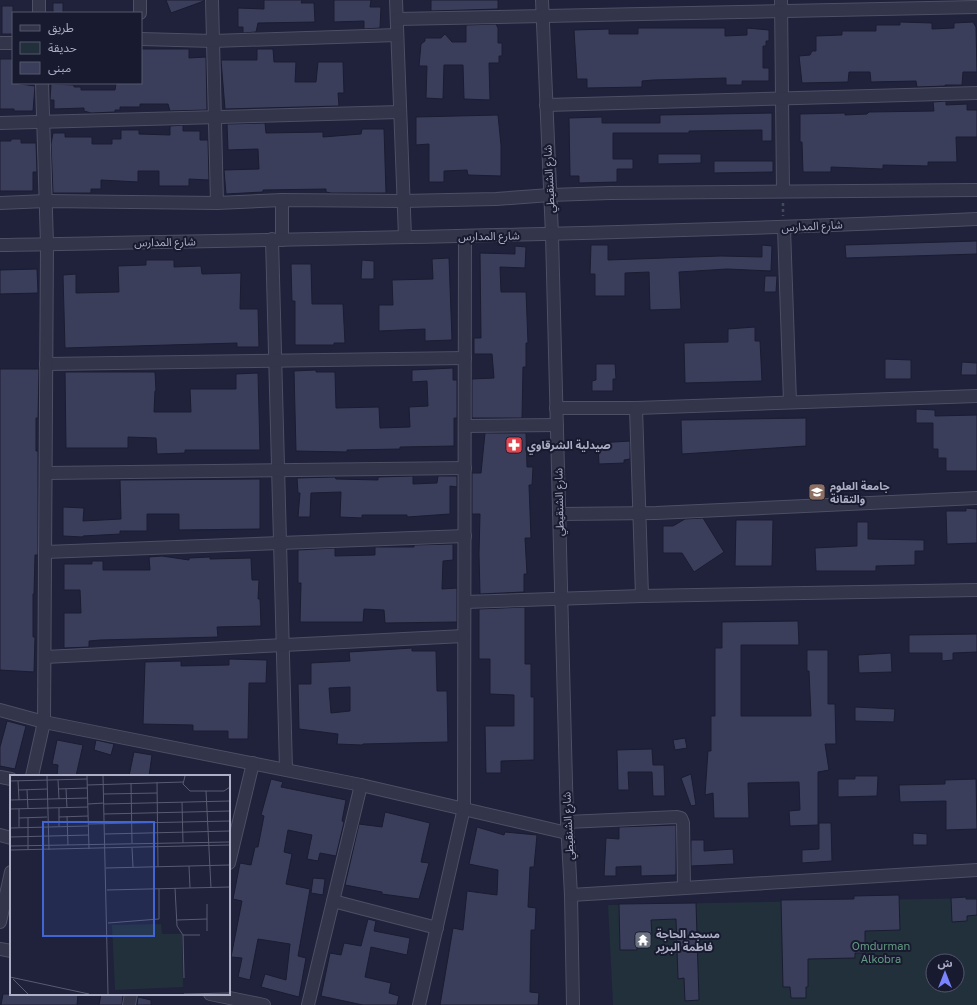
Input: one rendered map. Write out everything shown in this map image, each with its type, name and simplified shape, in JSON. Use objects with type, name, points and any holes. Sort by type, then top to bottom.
[{"type":"street","points":[[39,0],[39,12]]},
{"type":"street","points":[[140,0],[140,12]]},
{"type":"street","points":[[212,0],[217,203]]},
{"type":"street","points":[[396,0],[402,202],[405,237]]},
{"type":"street","name":"شارع الشنقيطي","points":[[542,0],[552,234],[567,827],[571,895],[574,1005]]},
{"type":"street","points":[[397,19],[543,15],[781,5],[977,7]]},
{"type":"street","points":[[781,5],[783,191]]},
{"type":"street","points":[[142,38],[213,41],[397,35]]},
{"type":"street","points":[[0,43],[12,43]]},
{"type":"street","points":[[32,775],[44,722],[45,657],[47,244],[42,84]]},
{"type":"street","points":[[546,105],[977,93]]},
{"type":"street","points":[[0,123],[400,112]]},
{"type":"street","points":[[0,203],[46,201],[217,203],[282,200],[402,202],[496,199],[550,195],[783,191],[977,190]]},
{"type":"street","points":[[282,200],[277,240],[275,361],[286,769]]},
{"type":"street","name":"شارع المدارس","points":[[0,245],[784,228],[977,219]]},
{"type":"street","points":[[784,228],[790,402]]},
{"type":"street","points":[[419,1005],[464,808],[465,236]]},
{"type":"street","points":[[46,364],[465,358]]},
{"type":"street","points":[[556,408],[636,408],[977,396]]},
{"type":"street","points":[[636,408],[641,513],[642,596]]},
{"type":"street","points":[[465,426],[557,425]]},
{"type":"street","points":[[46,474],[278,469],[465,468]]},
{"type":"street","points":[[559,514],[641,513],[977,498]]},
{"type":"street","points":[[45,552],[465,536]]},
{"type":"street","points":[[465,602],[642,596],[977,590]]},
{"type":"street","points":[[45,657],[464,636]]},
{"type":"street","points":[[0,710],[44,722],[286,769],[464,808],[567,827],[676,817],[681,818],[683,823],[684,887]]},
{"type":"street","points":[[230,859],[253,763]]},
{"type":"street","points":[[0,777],[10,780]]},
{"type":"street","points":[[308,1005],[361,785]]},
{"type":"street","points":[[0,835],[10,838]]},
{"type":"street","points":[[571,895],[977,870]]},
{"type":"street","points":[[0,922],[10,877]]},
{"type":"street","points":[[333,901],[436,928]]},
{"type":"street","points":[[0,948],[10,951]]},
{"type":"street","points":[[129,1005],[131,995]]},
{"type":"street","points":[[215,995],[264,1005]]},
{"type":"path","points":[[783,191],[784,228]]},
{"type":"green space","name":"Omdurman Alkobra","points":[[977,898],[977,1005],[613,1005],[608,905]]},
{"type":"building","points":[[166,0],[204,0],[204,1],[171,13]]},
{"type":"building","points":[[264,0],[302,0],[301,3],[314,3],[315,22],[258,23],[256,32],[243,33],[243,27],[238,27],[238,8],[264,9]]},
{"type":"building","points":[[334,0],[371,0],[370,7],[381,7],[380,28],[364,29],[364,21],[334,22]]},
{"type":"building","points":[[431,0],[498,0],[498,9],[431,11]]},
{"type":"building","points":[[53,3],[63,3],[63,12],[53,12]]},
{"type":"building","points":[[2,6],[13,6],[12,34],[2,34]]},
{"type":"building","points":[[900,22],[932,23],[932,29],[954,28],[954,23],[973,22],[976,27],[977,72],[963,72],[962,85],[917,87],[916,81],[871,82],[870,72],[849,72],[848,82],[802,83],[799,56],[810,55],[812,51],[816,51],[816,36],[842,35],[842,31],[876,31],[876,25],[900,25]]},
{"type":"building","points":[[496,24],[498,28],[498,43],[502,43],[502,56],[499,56],[499,63],[489,63],[490,100],[464,99],[463,65],[444,65],[443,99],[426,98],[427,66],[419,66],[421,44],[425,41],[425,38],[441,38],[445,34],[452,42],[466,42],[466,25]]},
{"type":"building","points":[[638,28],[725,28],[725,36],[747,35],[747,28],[769,30],[769,41],[766,41],[766,46],[763,46],[763,68],[769,68],[769,81],[742,81],[742,85],[726,85],[726,78],[653,80],[642,81],[642,87],[587,88],[587,79],[577,79],[574,30],[609,29],[609,34],[638,34]]},
{"type":"building","points":[[142,49],[189,49],[189,58],[206,57],[207,110],[170,111],[168,104],[140,104],[140,107],[120,107],[120,110],[115,110],[115,112],[91,113],[84,111],[84,108],[54,109],[54,100],[50,100],[51,84],[74,85],[74,87],[81,87],[81,90],[115,90],[116,84],[142,84]]},
{"type":"building","points":[[257,49],[273,49],[274,62],[296,62],[295,82],[316,82],[318,62],[343,62],[344,93],[338,93],[339,106],[225,109],[221,60],[257,60]]},
{"type":"building","points":[[0,59],[12,59],[12,84],[35,86],[33,111],[0,109]]},
{"type":"building","points":[[946,101],[946,105],[967,104],[967,110],[977,110],[977,137],[956,137],[957,162],[928,162],[928,166],[883,165],[883,169],[831,167],[831,172],[803,172],[802,142],[800,142],[800,114],[845,113],[845,115],[867,114],[869,112],[934,111],[933,102]]},
{"type":"building","points":[[772,113],[772,141],[762,141],[762,130],[689,131],[689,133],[613,133],[613,159],[633,159],[633,169],[617,169],[617,182],[579,183],[579,176],[570,176],[569,118],[602,117],[602,123],[660,123],[660,115]]},
{"type":"building","points":[[498,115],[501,145],[501,176],[468,175],[467,170],[444,171],[444,182],[429,182],[429,144],[416,145],[416,117]]},
{"type":"building","points":[[265,123],[266,133],[323,132],[323,137],[361,134],[362,129],[384,129],[386,193],[331,193],[326,192],[326,189],[263,190],[263,192],[226,194],[224,170],[259,169],[258,149],[228,150],[227,124]]},
{"type":"building","points":[[183,125],[183,131],[200,131],[200,140],[208,140],[209,180],[189,179],[189,186],[159,186],[159,171],[138,171],[138,182],[101,180],[101,189],[91,189],[91,193],[53,193],[51,144],[53,133],[65,133],[65,137],[92,137],[92,144],[112,144],[112,139],[121,139],[121,130],[139,130],[139,134],[170,135],[170,126]]},
{"type":"building","points":[[11,139],[21,139],[21,143],[36,143],[37,172],[33,172],[33,191],[0,191],[0,141],[11,141]]},
{"type":"building","points":[[658,154],[701,154],[701,163],[658,164]]},
{"type":"building","points":[[714,161],[773,161],[773,172],[714,173]]},
{"type":"building","points":[[977,241],[977,254],[846,258],[845,245]]},
{"type":"building","points":[[591,245],[608,245],[608,260],[721,256],[762,257],[762,245],[772,246],[771,271],[727,269],[679,272],[681,309],[650,310],[649,272],[625,273],[625,296],[595,296],[595,274],[590,274]]},
{"type":"building","points":[[515,246],[526,247],[525,268],[500,267],[501,292],[526,292],[528,343],[526,343],[526,367],[523,367],[522,418],[472,418],[472,379],[494,378],[492,354],[474,354],[474,338],[481,338],[480,253],[515,254]]},
{"type":"building","points":[[449,258],[452,340],[425,341],[425,329],[379,331],[379,305],[393,305],[392,280],[433,279],[432,259]]},
{"type":"building","points":[[146,260],[174,260],[174,267],[201,266],[202,274],[241,273],[240,309],[258,309],[259,347],[237,347],[237,343],[65,348],[63,275],[76,274],[76,293],[119,292],[118,266],[146,265]]},
{"type":"building","points":[[362,260],[374,261],[374,279],[361,279]]},
{"type":"building","points":[[291,264],[311,264],[312,304],[343,304],[345,343],[334,343],[334,345],[295,345],[295,301],[292,301]]},
{"type":"building","points":[[37,269],[38,293],[0,294],[0,270]]},
{"type":"building","points":[[765,276],[777,276],[776,292],[764,292]]},
{"type":"building","points":[[755,327],[755,341],[760,341],[762,381],[685,383],[684,343],[728,342],[728,329]]},
{"type":"building","points":[[885,359],[911,360],[911,379],[885,379]]},
{"type":"building","points":[[962,362],[977,363],[977,375],[961,375]]},
{"type":"building","points":[[596,364],[615,364],[616,379],[613,379],[613,391],[592,391],[592,381],[596,380]]},
{"type":"building","points":[[453,368],[453,380],[457,380],[457,418],[454,418],[454,446],[400,447],[400,449],[347,450],[347,452],[296,451],[294,371],[316,370],[316,372],[335,372],[336,408],[379,407],[380,428],[410,427],[409,407],[428,406],[427,381],[412,382],[412,370]]},
{"type":"building","points":[[0,369],[39,369],[38,418],[36,418],[36,451],[38,451],[38,555],[35,555],[33,594],[33,637],[35,637],[34,672],[0,670]]},
{"type":"building","points":[[65,372],[155,372],[156,391],[154,412],[191,412],[190,389],[236,389],[236,374],[258,373],[260,450],[185,450],[185,453],[157,454],[156,438],[128,437],[128,448],[66,448]]},
{"type":"building","points":[[916,409],[935,410],[935,416],[977,415],[977,471],[946,471],[946,458],[938,458],[938,449],[933,449],[933,423],[916,423]]},
{"type":"building","points":[[806,418],[806,446],[682,454],[681,420]]},
{"type":"building","points":[[485,433],[526,433],[527,467],[533,467],[532,485],[529,485],[531,538],[525,538],[527,574],[524,574],[524,592],[480,594],[480,514],[472,514],[472,473],[481,473]]},
{"type":"building","points":[[630,441],[630,459],[624,460],[624,463],[599,464],[598,443]]},
{"type":"building","points":[[413,476],[413,484],[437,483],[438,476],[457,476],[457,487],[450,486],[450,514],[407,517],[407,515],[362,515],[362,518],[340,517],[341,492],[311,493],[310,517],[298,517],[300,493],[298,493],[297,478],[335,477],[336,479],[378,480],[378,477]]},
{"type":"building","points":[[260,479],[260,529],[179,530],[179,514],[147,514],[147,531],[120,531],[120,534],[83,537],[63,536],[63,507],[84,508],[83,521],[121,519],[120,480]]},
{"type":"building","points":[[966,508],[977,509],[977,543],[947,544],[946,511],[966,511]]},
{"type":"building","points":[[703,518],[724,552],[694,572],[682,553],[663,553],[663,526],[673,526],[685,519]]},
{"type":"building","points":[[736,520],[773,520],[772,566],[735,566]]},
{"type":"building","points":[[857,522],[868,522],[868,539],[924,540],[924,551],[915,551],[915,565],[876,566],[876,571],[816,571],[815,548],[857,546]]},
{"type":"building","points":[[453,544],[453,560],[443,561],[442,589],[457,588],[457,622],[385,623],[384,610],[364,609],[363,622],[300,622],[301,583],[298,583],[298,550],[335,548],[335,556],[375,555],[375,547],[414,547],[414,545]]},
{"type":"building","points":[[162,556],[189,560],[189,558],[210,557],[210,559],[251,558],[252,580],[259,580],[258,599],[260,599],[261,626],[217,627],[218,637],[100,640],[89,641],[89,647],[64,648],[64,613],[81,613],[80,590],[64,590],[64,564],[92,564],[92,561],[103,561],[103,570],[150,570],[149,557]]},
{"type":"building","points":[[525,607],[525,664],[531,664],[531,697],[534,697],[534,760],[501,761],[501,773],[486,773],[485,726],[514,726],[514,695],[490,694],[490,659],[479,659],[479,609]]},
{"type":"building","points":[[798,621],[799,645],[741,645],[741,716],[811,716],[809,671],[807,671],[807,650],[828,650],[828,704],[835,704],[836,744],[825,744],[829,770],[818,772],[818,825],[790,826],[789,811],[800,810],[799,782],[748,783],[749,818],[714,818],[713,793],[705,795],[708,751],[711,751],[711,716],[715,716],[715,648],[722,648],[722,622]]},
{"type":"building","points":[[977,634],[977,652],[953,653],[953,660],[942,661],[942,653],[909,653],[909,635]]},
{"type":"building","points":[[412,648],[412,651],[436,651],[437,691],[447,691],[448,742],[362,745],[337,744],[338,734],[299,729],[298,684],[311,684],[311,663],[350,661],[349,652]],"holes":[[[350,687],[350,711],[331,713],[329,688]]]},
{"type":"building","points":[[891,653],[892,672],[859,673],[858,655]]},
{"type":"building","points":[[229,659],[267,660],[266,683],[249,683],[248,739],[228,739],[228,731],[193,731],[193,725],[143,724],[145,662],[181,661],[181,666],[229,665]]},
{"type":"building","points":[[855,707],[895,709],[894,722],[855,721]]},
{"type":"building","points":[[7,721],[26,726],[15,769],[0,766],[0,747]]},
{"type":"building","points":[[685,738],[687,748],[675,750],[673,740]]},
{"type":"building","points":[[57,740],[83,745],[76,775],[57,775],[58,765],[52,764]]},
{"type":"building","points":[[96,740],[114,744],[111,755],[94,750]]},
{"type":"building","points":[[652,749],[653,765],[664,765],[665,796],[653,796],[652,772],[628,772],[629,790],[618,790],[617,750]]},
{"type":"building","points":[[134,752],[152,755],[149,775],[129,775]]},
{"type":"building","points":[[691,774],[696,805],[691,806],[681,778]]},
{"type":"building","points":[[855,776],[878,776],[877,796],[838,797],[838,779],[855,779]]},
{"type":"building","points":[[271,779],[283,782],[281,787],[346,800],[342,821],[344,822],[336,856],[320,853],[318,861],[307,859],[312,835],[288,830],[284,852],[292,854],[286,884],[310,889],[298,956],[306,958],[299,997],[261,987],[265,974],[286,980],[290,944],[258,939],[250,980],[238,977],[242,958],[231,957],[242,901],[233,899],[240,863],[251,865],[255,847],[258,847],[264,816],[261,815]]},
{"type":"building","points":[[976,779],[977,829],[946,830],[946,801],[900,802],[899,785],[945,784],[945,780]]},
{"type":"building","points":[[385,812],[430,823],[421,862],[429,863],[419,899],[382,894],[382,892],[345,885],[359,824],[382,827]]},
{"type":"building","points":[[819,823],[831,823],[832,861],[802,863],[802,850],[819,849]]},
{"type":"building","points":[[676,825],[676,875],[641,876],[641,866],[616,867],[616,876],[604,876],[606,838],[619,839],[619,827]]},
{"type":"building","points":[[477,827],[504,835],[505,832],[537,835],[534,867],[530,867],[528,907],[536,908],[535,930],[531,930],[530,992],[539,993],[538,1005],[440,1005],[453,928],[463,930],[467,891],[497,895],[498,870],[469,864]]},
{"type":"building","points":[[913,833],[927,834],[927,845],[913,845]]},
{"type":"building","points":[[691,840],[704,840],[704,851],[733,849],[734,864],[691,866]]},
{"type":"building","points":[[313,878],[325,879],[323,895],[311,893]]},
{"type":"building","points":[[899,895],[900,930],[865,931],[865,953],[855,953],[855,958],[808,959],[808,987],[806,987],[806,998],[791,998],[790,987],[783,987],[781,900],[854,899],[854,896]]},
{"type":"building","points":[[966,897],[966,899],[977,899],[977,915],[967,916],[967,921],[952,922],[951,898]]},
{"type":"building","points":[[696,903],[699,1000],[685,1001],[684,978],[678,979],[676,919],[651,920],[652,936],[637,937],[637,950],[620,950],[619,904]]},
{"type":"building","points":[[368,919],[376,921],[374,931],[410,938],[407,955],[371,947],[365,977],[391,983],[389,993],[399,996],[397,1005],[363,1005],[321,996],[330,953],[341,955],[344,943],[361,946]]},
{"type":"building","points":[[3,994],[78,995],[77,1005],[1,1005]]},
{"type":"building","points":[[101,995],[123,995],[122,1005],[99,1005]]},
{"type":"building","points":[[138,997],[151,1000],[151,1005],[137,1005]]},
{"type":"place","name":"صيدلية الشرقاوي","points":[[514,445]]},
{"type":"place","name":"جامعة العلوم والتقانة","points":[[817,492]]},
{"type":"place","name":"مسجد الحاجة فاطمة البرير","points":[[643,940]]}]
